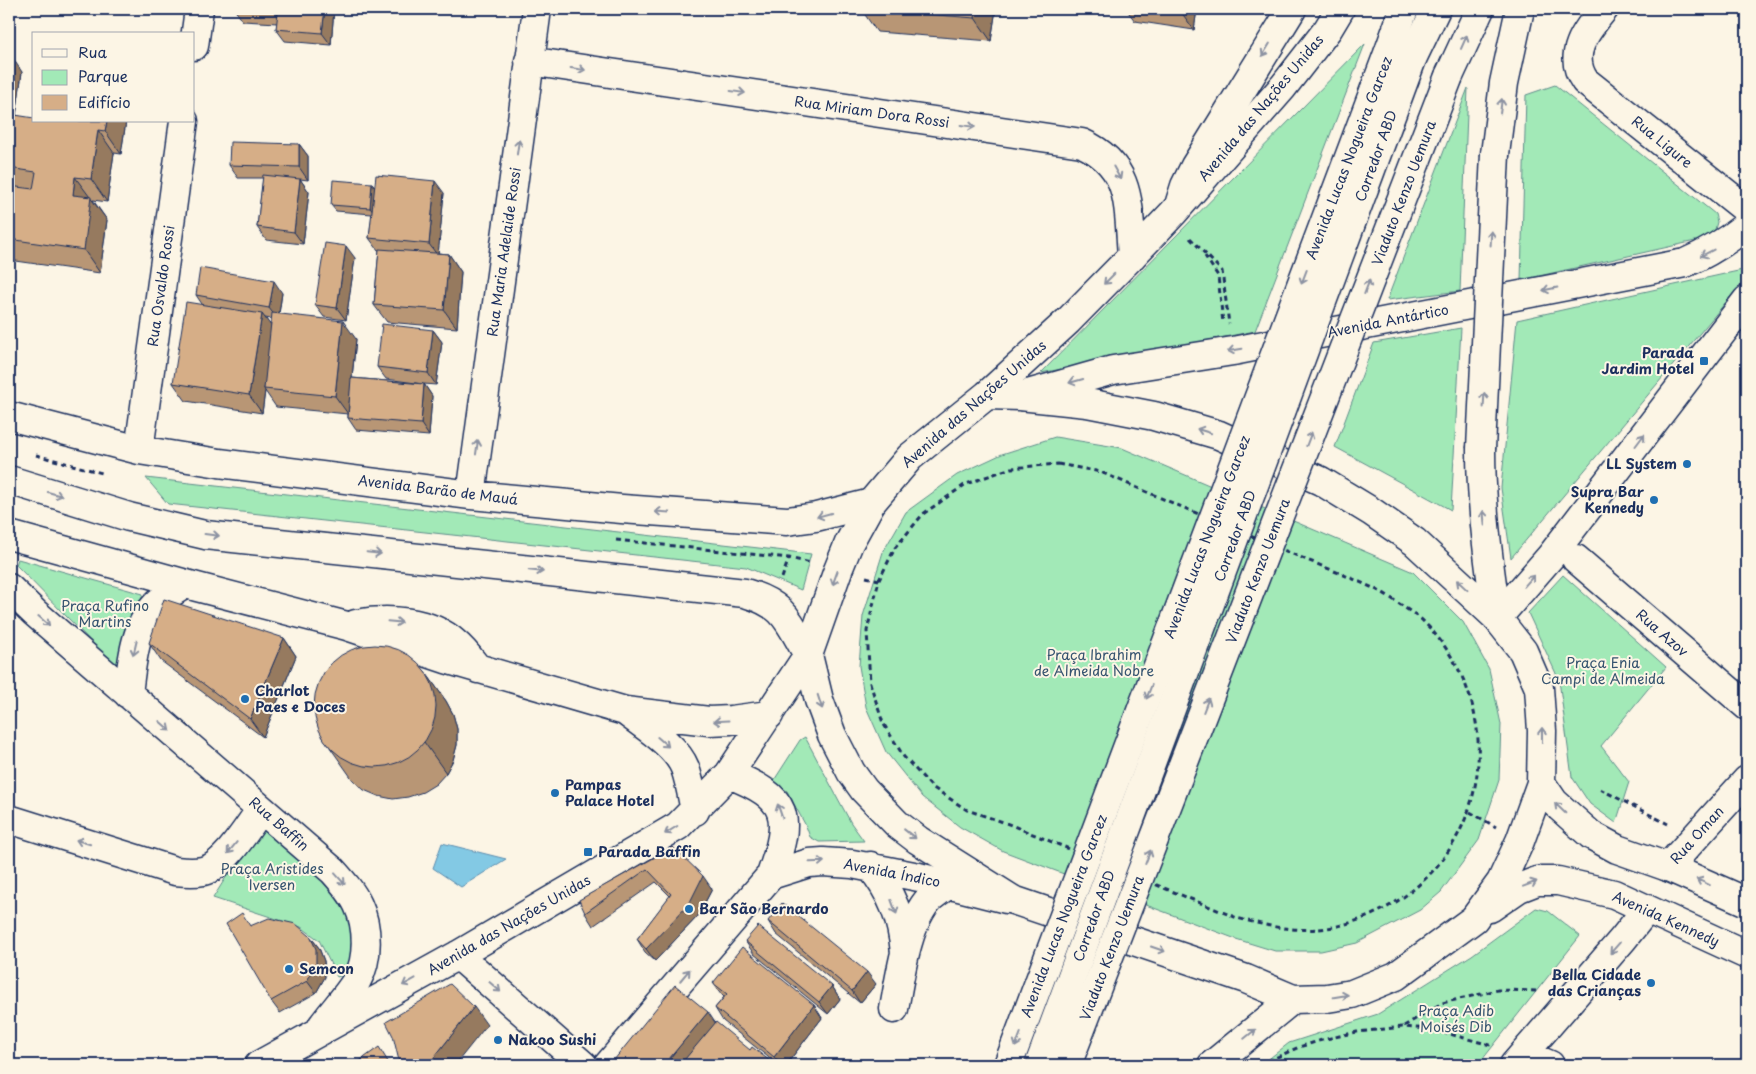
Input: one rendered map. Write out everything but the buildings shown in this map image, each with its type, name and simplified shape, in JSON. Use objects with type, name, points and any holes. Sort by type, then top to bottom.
[{"type":"street","points":[[195,39],[199,9]]},
{"type":"street","name":"Rua Maria Adelaide Rossi","points":[[471,495],[537,9]]},
{"type":"street","name":"Avenida das Nações Unidas","points":[[1179,206],[1185,186],[1195,166],[1292,9]]},
{"type":"street","name":"Avenida das Nações Unidas","points":[[259,1065],[458,955],[678,826],[695,810],[729,774],[808,655],[849,543],[871,502],[910,457],[987,395],[1068,321],[1132,256],[1179,206],[1283,87],[1328,28],[1340,9]]},
{"type":"street","name":"Avenida Lucas Nogueira Garcez","points":[[1008,1065],[1400,55],[1404,9]]},
{"type":"street","name":"Corredor ABD","points":[[1038,1065],[1400,55],[1436,9]]},
{"type":"street","name":"Viaduto Kenzo Uemura","points":[[1067,1065],[1449,76],[1480,9]]},
{"type":"street","points":[[1497,618],[1486,546],[1481,489],[1481,449],[1496,154],[1504,83],[1520,9]]},
{"type":"street","name":"Rua Ligure","points":[[1604,9],[1583,37],[1578,50],[1577,62],[1579,72],[1585,81],[1747,210]]},
{"type":"street","name":"Rua Miriam Dora Rossi","points":[[530,61],[1082,143],[1097,150],[1110,161],[1120,177],[1127,199],[1132,256]]},
{"type":"street","name":"Rua Osvaldo Rossi","points":[[139,450],[184,122]]},
{"type":"street","name":"Avenida Antártico","points":[[1020,396],[1113,370],[1229,351],[1685,263],[1725,243],[1747,226]]},
{"type":"street","points":[[1497,618],[1552,556],[1747,300]]},
{"type":"street","points":[[9,480],[129,517],[205,535],[745,593],[761,598],[774,604],[785,616],[808,655],[819,700],[832,735],[851,772],[864,790],[897,824],[918,840],[1013,900],[1246,979],[1293,999],[1327,998],[1352,994],[1396,976],[1474,919],[1501,882],[1520,841],[1541,783],[1542,730],[1538,688],[1523,651],[1497,618],[1415,542],[1372,512],[1322,481],[1219,435],[1154,416],[1088,402],[987,395]]},
{"type":"street","name":"Avenida Barão de Mauá","points":[[9,416],[139,450],[219,463],[471,495],[622,509],[787,521],[816,518],[871,502]]},
{"type":"street","points":[[9,535],[185,584],[347,626],[478,669],[625,711],[709,721],[769,715]]},
{"type":"street","name":"Rua Azov","points":[[1576,559],[1747,706]]},
{"type":"street","points":[[128,694],[131,665],[138,637],[145,621],[158,603],[185,584]]},
{"type":"street","name":"Rua Baffin","points":[[9,588],[34,613],[333,871],[347,887],[358,905],[364,923],[366,941],[363,961],[358,979],[316,1033]]},
{"type":"street","points":[[625,711],[673,750],[684,766],[695,810]]},
{"type":"street","points":[[608,1065],[771,875],[780,850],[783,833],[781,811],[777,802],[760,788],[729,774]]},
{"type":"street","name":"Rua Oman","points":[[1668,867],[1747,780]]},
{"type":"street","points":[[1541,783],[1554,802],[1591,835],[1617,849],[1668,867],[1747,902]]},
{"type":"street","points":[[9,819],[175,871],[189,872],[204,871],[218,864],[261,809]]},
{"type":"street","name":"Avenida Índico","points":[[771,875],[809,863],[823,862],[870,866],[1013,900]]},
{"type":"street","points":[[870,866],[888,890],[903,933],[905,953]]},
{"type":"street","name":"Avenida Kennedy","points":[[1474,919],[1519,888],[1537,881],[1558,881],[1614,894],[1747,956]]},
{"type":"street","points":[[894,1009],[905,953],[918,917],[930,898],[949,884]]},
{"type":"street","points":[[1519,1060],[1624,939],[1646,910]]},
{"type":"street","points":[[458,955],[583,1065]]},
{"type":"street","points":[[1212,1065],[1293,999]]},
{"type":"street","points":[[1519,1060],[1550,1065]]},
{"type":"path","points":[[1190,238],[1222,271],[1229,351],[1218,276],[1190,238]]},
{"type":"path","points":[[1600,789],[1674,827]]},
{"type":"path","points":[[1402,1027],[1442,1003],[1498,990],[1578,991]]},
{"type":"path","points":[[1260,1065],[1299,1047],[1322,1040],[1357,1032],[1402,1027],[1431,1029],[1519,1060]]},
{"type":"green space","points":[[1365,44],[1255,331],[1041,373]]},
{"type":"green space","points":[[1555,85],[1715,214],[1717,222],[1713,237],[1521,280],[1526,95]]},
{"type":"green space","points":[[1468,88],[1460,291],[1387,300]]},
{"type":"green space","points":[[1747,269],[1747,277],[1511,558],[1501,488],[1517,320]]},
{"type":"green space","points":[[1461,328],[1451,510],[1335,447],[1374,343]]},
{"type":"green space","name":"Praça Ibrahim de Almeida Nobre","points":[[1055,437],[1122,448],[1413,572],[1463,622],[1489,669],[1501,724],[1499,780],[1479,840],[1441,892],[1420,910],[1357,943],[1321,951],[1275,951],[1236,939],[1003,851],[960,827],[922,797],[886,752],[866,707],[859,666],[863,616],[883,552],[906,512],[957,475],[1002,454]]},
{"type":"green space","points":[[146,478],[811,554],[801,590],[746,567],[168,504]]},
{"type":"green space","name":"Praça Rufino Martins","points":[[18,559],[143,594],[118,669],[16,565]]},
{"type":"green space","name":"Praça Enia Campi de Almeida","points":[[1563,575],[1666,667],[1601,746],[1629,782],[1616,823],[1590,804],[1572,777],[1559,680],[1528,613]]},
{"type":"green space","points":[[805,737],[851,823],[864,841],[819,842],[810,837],[787,791],[773,782],[800,740]]},
{"type":"green space","name":"Praça Aristides Iversen","points":[[264,817],[323,870],[356,924],[350,972],[337,977],[319,940],[301,927],[213,898]]},
{"type":"green space","name":"Praça Adib Moisés Dib","points":[[1536,908],[1548,911],[1580,936],[1478,1065],[1261,1065],[1289,1043],[1378,1014],[1472,955]]},
{"type":"water","points":[[442,843],[506,859],[461,887],[433,868]]},
{"type":"place","name":"Parada Jardim Hotel","points":[[1704,361]]},
{"type":"place","name":"LL System","points":[[1687,464]]},
{"type":"place","name":"Supra Bar Kennedy","points":[[1654,500]]},
{"type":"place","name":"Charlot Paes e Doces","points":[[245,699]]},
{"type":"place","name":"Pampas Palace Hotel","points":[[555,793]]},
{"type":"place","name":"Parada Baffin","points":[[588,852]]},
{"type":"place","name":"Bar São Bernardo","points":[[689,909]]},
{"type":"place","name":"Semcon","points":[[289,969]]},
{"type":"place","name":"Bella Cidade das Crianças","points":[[1651,983]]},
{"type":"place","name":"Nakoo Sushi","points":[[498,1040]]}]
